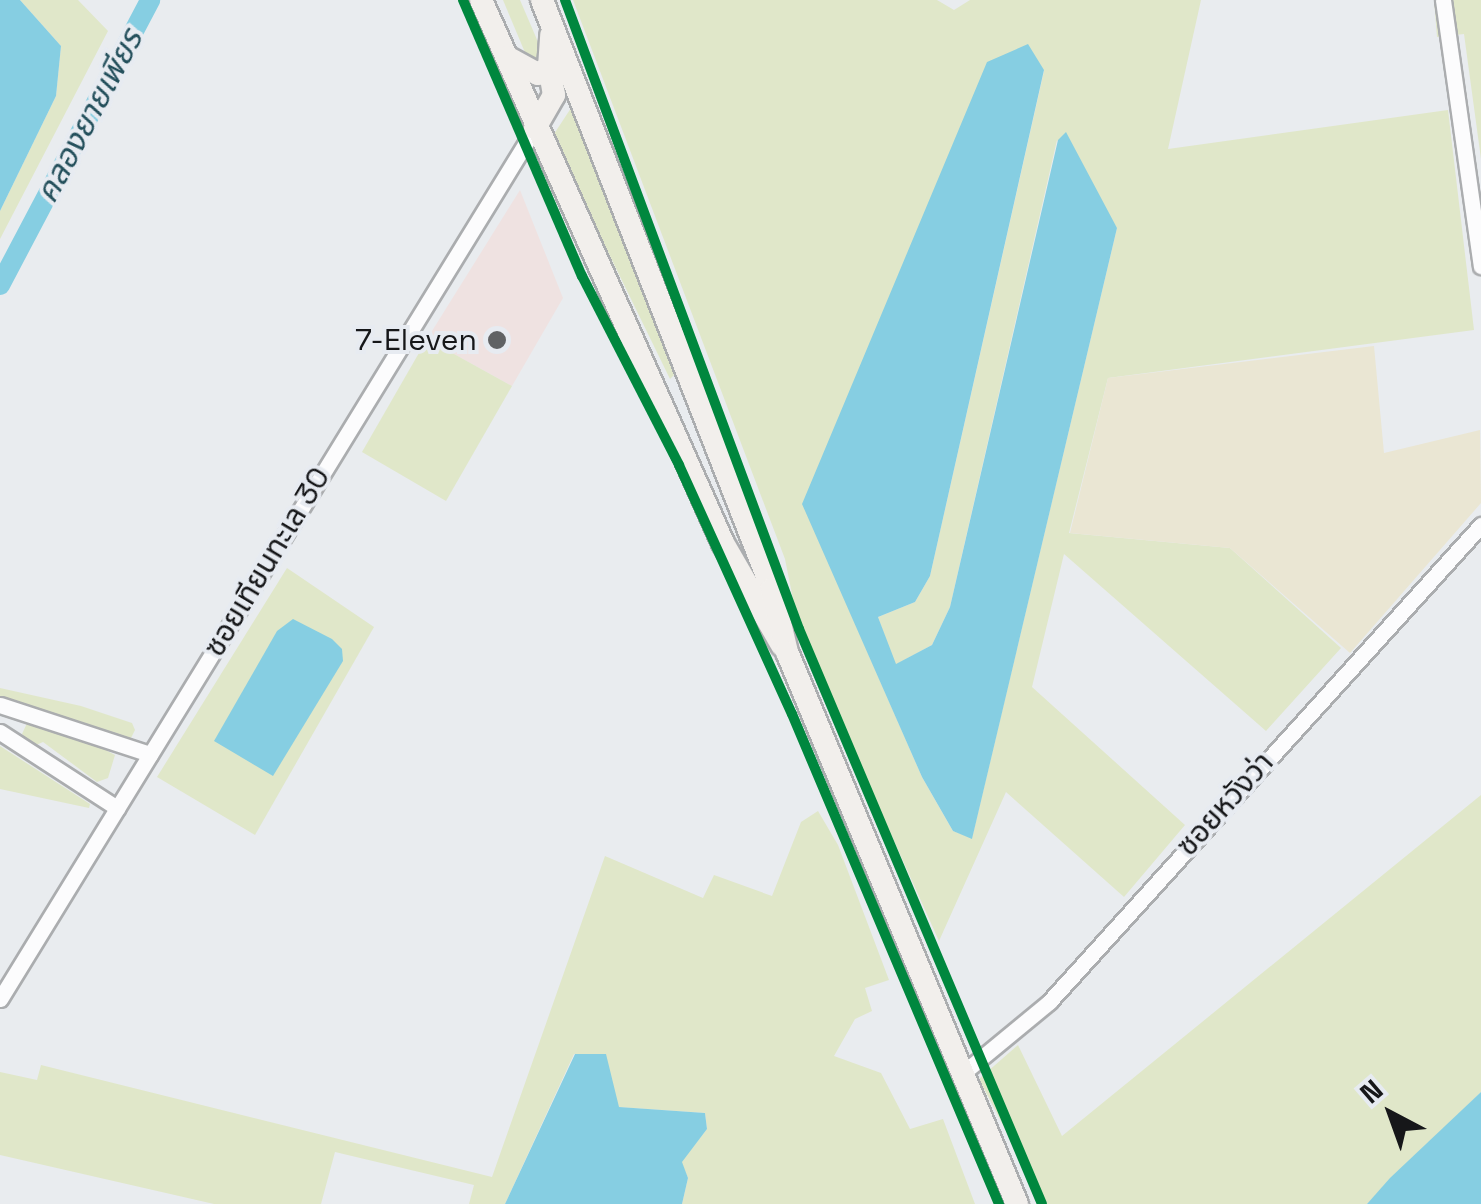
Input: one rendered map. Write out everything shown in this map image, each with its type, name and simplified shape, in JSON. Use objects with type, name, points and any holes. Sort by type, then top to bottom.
[{"type":"main road","points":[[481,0],[536,128],[689,455],[723,543],[787,652],[1016,1204]]},
{"type":"main road","points":[[536,128],[554,95],[546,8]]},
{"type":"main road","points":[[546,8],[772,589],[787,652]]},
{"type":"main road","points":[[504,54],[522,70],[538,74],[549,67]]},
{"type":"street","points":[[1444,0],[1481,266]]},
{"type":"street","name":"ซอยเทียนทะเล 30","points":[[0,999],[536,128]]},
{"type":"street","name":"ซอยหวังว่า","points":[[963,1074],[1049,1002],[1481,526]]},
{"type":"street","points":[[0,705],[150,754]]},
{"type":"street","points":[[20,744],[12,732],[24,711]]},
{"type":"street","points":[[0,732],[117,808]]},
{"type":"shaded area","points":[[520,190],[563,298],[512,386],[427,339]]},
{"type":"green space","points":[[20,0],[78,0],[108,31],[0,239],[0,211],[56,96],[61,46]]},
{"type":"green space","points":[[503,0],[520,0],[544,56],[539,61],[529,62]]},
{"type":"green space","points":[[573,0],[937,0],[954,10],[970,0],[1201,0],[1168,149],[1448,110],[1474,330],[1108,378],[1069,533],[1230,548],[1341,648],[1266,731],[1064,554],[1032,687],[1185,825],[1124,897],[1006,792],[939,941],[799,629],[785,559]],"holes":[[[1028,45],[1044,71],[930,576],[915,602],[878,617],[895,665],[932,645],[950,607],[1057,140],[1117,228],[972,838],[953,831],[922,777],[803,504]]]},
{"type":"green space","points":[[1434,0],[1481,0],[1481,159],[1464,34],[1437,37]]},
{"type":"green space","points":[[573,105],[674,375],[670,379],[552,137]]},
{"type":"green space","points":[[427,339],[512,386],[446,501],[362,452]]},
{"type":"green space","points":[[287,568],[374,627],[255,835],[157,777]]},
{"type":"green space","points":[[0,688],[81,706],[132,723],[135,730],[131,738],[0,696]]},
{"type":"green space","points":[[28,721],[71,732],[115,755],[108,778],[97,782],[43,742],[34,746],[22,734]]},
{"type":"green space","points":[[0,746],[90,804],[89,808],[0,789]]},
{"type":"green space","points":[[1481,795],[1481,1092],[1367,1204],[1044,1204],[979,1079],[1018,1045],[1062,1136]]},
{"type":"green space","points":[[818,811],[838,845],[889,980],[865,988],[872,1011],[855,1019],[834,1056],[881,1073],[910,1129],[943,1119],[975,1204],[682,1204],[688,1178],[681,1162],[707,1129],[705,1113],[618,1107],[605,1054],[574,1054],[505,1204],[469,1204],[474,1185],[335,1152],[321,1204],[214,1204],[0,1155],[0,1072],[37,1080],[41,1065],[492,1177],[605,856],[703,898],[714,875],[772,896],[801,822]]},
{"type":"sand","points":[[1374,346],[1384,453],[1480,430],[1481,503],[1350,653],[1230,548],[1070,533],[1108,378]]},
{"type":"water","points":[[0,0],[20,0],[61,46],[56,96],[0,211]]},
{"type":"water","points":[[1028,44],[1044,70],[930,576],[915,602],[878,617],[896,664],[932,645],[950,607],[1058,140],[1066,132],[1117,228],[972,839],[953,831],[922,777],[802,504],[987,62]]},
{"type":"water","points":[[293,619],[332,639],[342,649],[343,661],[273,776],[214,741],[277,631]]},
{"type":"water","points":[[575,1054],[606,1054],[619,1107],[705,1113],[707,1129],[682,1162],[688,1178],[682,1204],[505,1204]]},
{"type":"water","points":[[1481,1092],[1481,1204],[1367,1204],[1390,1178]]},
{"type":"waterway","name":"คลองยายเพียร","points":[[0,285],[150,0]]},
{"type":"cycle path","points":[[463,0],[582,276],[679,465],[792,714],[999,1204]]},
{"type":"cycle path","points":[[565,0],[799,629],[1042,1204]]},
{"type":"place","name":"7-Eleven","points":[[497,340]]}]
